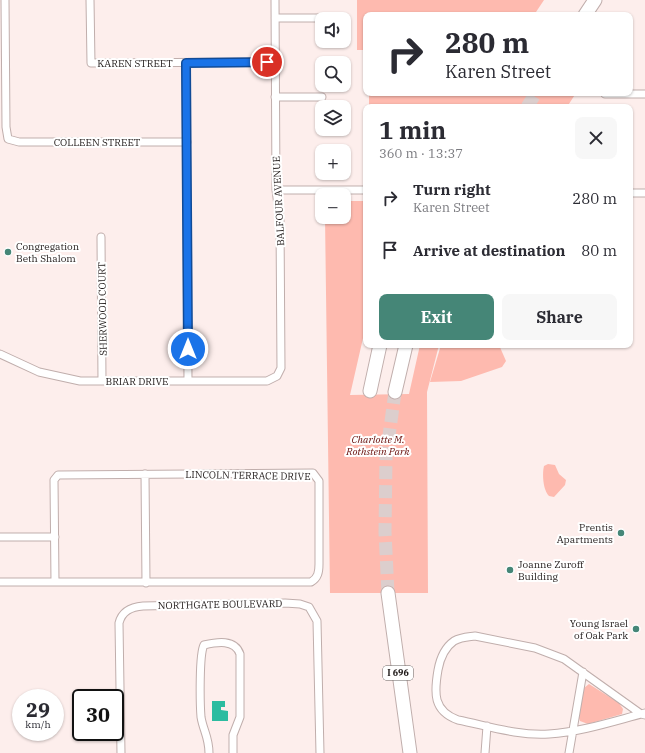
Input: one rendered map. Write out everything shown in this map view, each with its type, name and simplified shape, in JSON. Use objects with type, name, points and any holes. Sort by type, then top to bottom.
[{"type":"highway","points":[[587,12],[595,0]]},
{"type":"highway","points":[[370,392],[379,348]]},
{"type":"highway","points":[[395,392],[405,348]]},
{"type":"highway","name":"I 696","points":[[388,593],[410,753]]},
{"type":"street","name":"COLLEEN STREET","points":[[5,0],[6,127],[8,139],[19,142],[187,142]]},
{"type":"street","name":"KAREN STREET","points":[[90,0],[91,62],[275,62]]},
{"type":"street","name":"BALFOUR AVENUE","points":[[275,0],[276,190],[280,221],[281,336],[281,368],[277,376]]},
{"type":"street","points":[[275,18],[315,18]]},
{"type":"street","points":[[186,63],[188,381]]},
{"type":"street","points":[[633,94],[645,94]]},
{"type":"street","points":[[276,97],[322,97]]},
{"type":"street","points":[[276,190],[363,190]]},
{"type":"street","points":[[633,193],[645,193]]},
{"type":"street","name":"SHERWOOD COURT","points":[[101,237],[102,381]]},
{"type":"street","name":"BRIAR DRIVE","points":[[0,354],[39,372],[74,380],[267,381],[277,376]]},
{"type":"street","name":"LINCOLN TERRACE DRIVE","points":[[0,582],[146,583],[311,582],[315,579],[318,573],[319,481],[313,473],[58,474],[54,480],[55,582]]},
{"type":"street","points":[[145,474],[146,583]]},
{"type":"street","points":[[0,537],[55,537]]},
{"type":"street","name":"NORTHGATE BOULEVARD","points":[[121,753],[119,623],[121,616],[127,611],[136,607],[285,603],[300,604],[310,607],[317,621],[320,753]]},
{"type":"street","points":[[475,636],[529,647],[552,654],[583,672],[644,714],[571,731],[548,734],[528,734],[458,720],[451,718],[441,710],[435,691],[440,660],[447,648],[461,638],[475,636]]},
{"type":"street","points":[[209,753],[209,740],[201,718],[201,656],[204,645],[213,643],[231,644],[238,648],[240,654],[240,717],[232,735],[233,753]]},
{"type":"street","points":[[569,753],[571,731],[583,672]]},
{"type":"street","points":[[485,753],[487,726]]},
{"type":"green space","points":[[357,0],[544,0],[536,12],[363,12],[363,50],[357,50]]},
{"type":"green space","points":[[369,96],[574,96],[569,104],[369,104]]},
{"type":"green space","name":"Charlotte M. Rothstein Park","points":[[351,201],[363,201],[363,338],[350,395],[409,394],[419,348],[438,348],[427,392],[428,593],[330,593],[325,224],[351,224]]},
{"type":"green space","points":[[440,348],[500,348],[506,361],[502,367],[461,381],[430,382]]},
{"type":"green space","points":[[548,464],[555,465],[559,474],[566,480],[565,485],[554,497],[549,496],[544,486],[543,469],[544,466]]},
{"type":"green space","points":[[589,684],[619,703],[623,709],[622,714],[588,724],[580,721],[579,718],[584,688]]},
{"type":"shaded area","points":[[212,701],[225,701],[225,707],[221,707],[221,710],[228,711],[228,721],[212,721]]},
{"type":"tunnel","points":[[529,104],[534,96]]},
{"type":"tunnel","points":[[388,593],[385,532],[386,458],[395,392]]},
{"type":"place","name":"Congregation Beth Shalom","points":[[8,252]]},
{"type":"place","name":"Prentis Apartments","points":[[621,533]]},
{"type":"place","name":"Joanne Zuroff Building","points":[[510,570]]},
{"type":"place","name":"Young Israel of Oak Park","points":[[636,629]]},
{"type":"route","points":[[188,349],[186,63],[267,62]]}]
